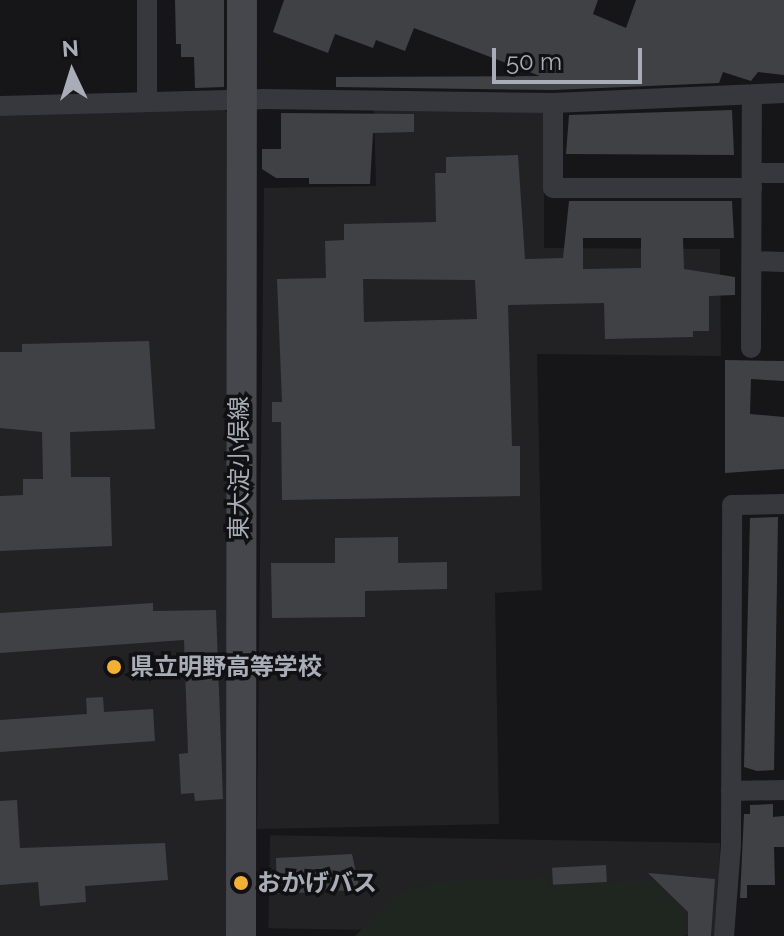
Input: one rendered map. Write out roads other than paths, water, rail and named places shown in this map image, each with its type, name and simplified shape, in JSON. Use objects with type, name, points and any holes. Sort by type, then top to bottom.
[{"type":"main road","name":"東大淀小俣線","points":[[241,936],[242,0]]},
{"type":"street","points":[[147,0],[147,102]]},
{"type":"street","points":[[0,106],[241,100],[553,103],[784,93]]},
{"type":"street","points":[[751,348],[752,96]]},
{"type":"street","points":[[553,103],[553,188],[752,181],[784,173]]},
{"type":"street","points":[[752,261],[784,262]]},
{"type":"street","points":[[724,936],[731,791],[732,505],[784,504]]},
{"type":"street","points":[[731,791],[784,790]]},
{"type":"place","name":"県立明野高等学校","points":[[114,667]]},
{"type":"place","name":"おかげバス","points":[[241,883]]}]
